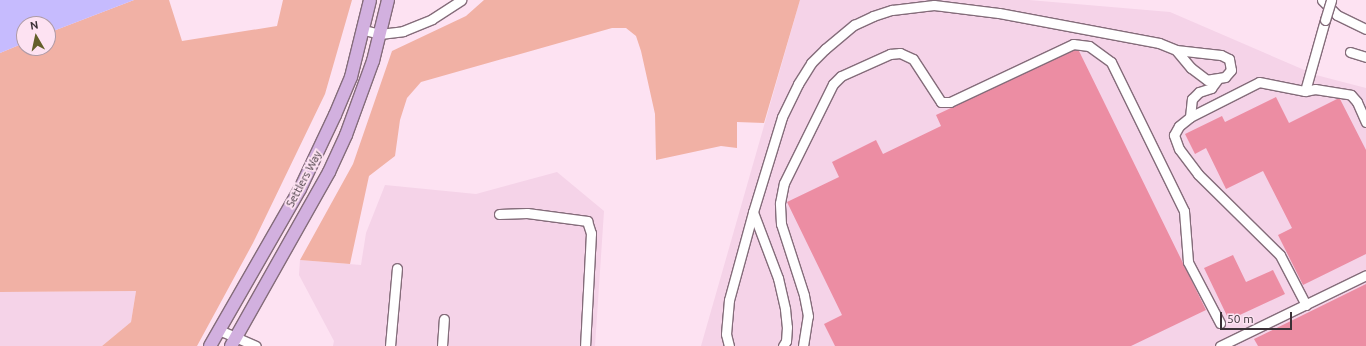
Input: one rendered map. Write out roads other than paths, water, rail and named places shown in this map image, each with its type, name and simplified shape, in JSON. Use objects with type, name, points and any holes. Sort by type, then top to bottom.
[{"type":"main road","name":"Settlers Way","points":[[210,346],[316,156],[351,78],[364,30],[370,0]]},
{"type":"main road","name":"Settlers Way","points":[[233,342],[332,166],[366,82],[388,0]]},
{"type":"street","points":[[364,30],[380,34],[393,34],[423,23],[461,0]]},
{"type":"street","points":[[1322,0],[1337,15],[1366,29]]},
{"type":"street","points":[[1305,91],[1331,0]]},
{"type":"street","points":[[729,346],[726,334],[729,300],[753,212],[782,117],[798,84],[811,63],[825,49],[854,25],[873,16],[913,6],[953,7],[1103,31],[1159,42],[1176,50],[1221,55],[1229,59],[1231,70],[1226,77],[1217,80],[1207,80],[1191,68],[1176,50]]},
{"type":"street","points":[[803,346],[808,316],[804,295],[781,224],[780,203],[784,183],[833,84],[841,76],[890,54],[900,53],[913,59],[942,102],[950,102],[1073,44],[1089,46],[1111,62],[1184,211],[1188,262],[1220,322]]},
{"type":"street","points":[[1350,52],[1366,57]]},
{"type":"street","points":[[1190,117],[1192,99],[1199,92],[1211,88],[1217,80]]},
{"type":"street","points":[[1306,305],[1280,256],[1198,174],[1179,149],[1174,135],[1179,126],[1190,117],[1259,82],[1305,91],[1315,89],[1351,95],[1357,102],[1366,122]]},
{"type":"street","points":[[753,212],[778,278],[785,309],[787,327],[786,341],[783,346]]},
{"type":"street","points":[[499,214],[527,214],[587,221],[591,233],[584,346]]},
{"type":"street","points":[[390,346],[397,268]]},
{"type":"street","points":[[1220,346],[1366,275]]},
{"type":"street","points":[[442,346],[444,319]]},
{"type":"street","points":[[219,330],[233,342],[256,346]]}]
